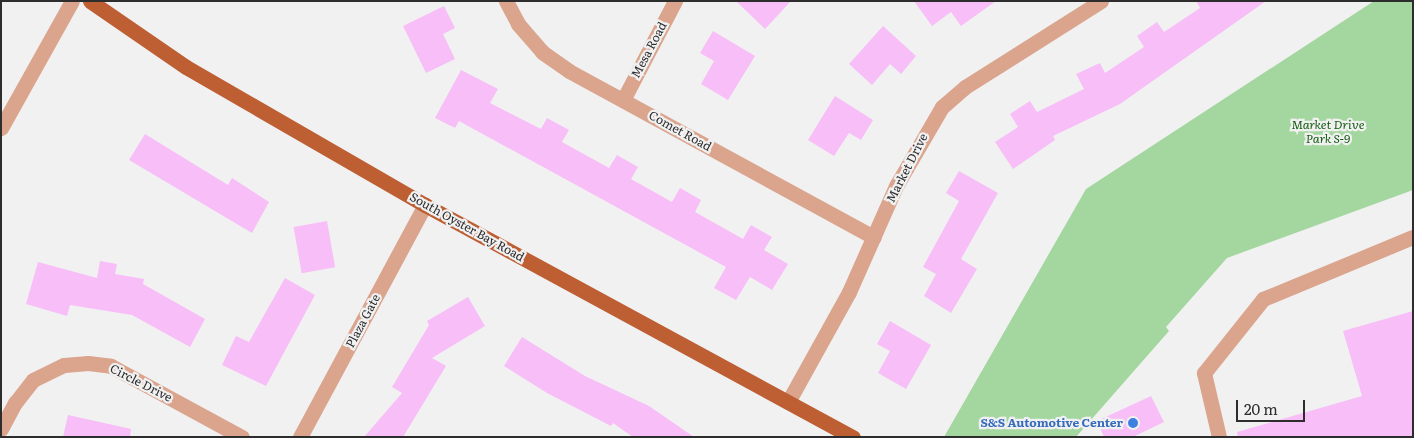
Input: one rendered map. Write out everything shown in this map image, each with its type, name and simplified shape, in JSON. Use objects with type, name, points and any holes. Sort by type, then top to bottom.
[{"type":"main road","name":"South Oyster Bay Road","points":[[90,1],[186,67],[425,205],[853,437]]},
{"type":"street","points":[[1,128],[72,1]]},
{"type":"street","name":"Comet Road","points":[[506,1],[518,24],[542,52],[623,100],[874,237]]},
{"type":"street","name":"Mesa Road","points":[[623,100],[675,1]]},
{"type":"street","name":"Market Drive","points":[[788,402],[849,292],[896,186],[942,106],[965,87],[1101,1]]},
{"type":"street","name":"Plaza Gate","points":[[300,437],[425,205]]},
{"type":"street","points":[[1219,437],[1204,373],[1263,298],[1413,237]]},
{"type":"street","name":"Circle Drive","points":[[1,429],[15,403],[34,380],[64,365],[88,363],[111,366],[242,437]]},
{"type":"green space","name":"Market Drive Park S-9","points":[[1374,1],[1413,1],[1413,190],[1227,258],[1166,327],[1169,331],[1076,437],[944,437],[1086,189]]},
{"type":"building","points":[[736,1],[791,1],[765,29]]},
{"type":"building","points":[[914,1],[996,1],[961,26],[951,12],[932,26]]},
{"type":"building","points":[[1196,1],[1266,1],[1120,104],[1053,136],[1055,140],[1013,169],[995,142],[1018,127],[1010,114],[1030,101],[1037,112],[1084,89],[1076,74],[1100,63],[1105,73],[1144,47],[1137,36],[1157,22],[1164,32],[1200,8]]},
{"type":"building","points":[[444,6],[455,28],[443,34],[455,59],[426,73],[403,26]]},
{"type":"building","points":[[883,26],[916,56],[901,74],[890,64],[872,85],[849,64]]},
{"type":"building","points":[[713,31],[755,56],[728,100],[701,84],[714,61],[700,53]]},
{"type":"building","points":[[461,70],[498,89],[490,103],[541,129],[547,118],[569,130],[562,142],[609,168],[617,155],[638,167],[631,179],[672,202],[680,188],[701,200],[695,212],[743,239],[751,225],[772,237],[764,250],[788,264],[772,290],[750,277],[736,300],[714,288],[726,267],[459,121],[455,128],[435,118]]},
{"type":"building","points":[[835,96],[873,120],[861,140],[849,133],[834,156],[808,140]]},
{"type":"building","points":[[145,134],[228,185],[232,178],[269,202],[252,233],[129,160]]},
{"type":"building","points":[[959,171],[998,193],[961,259],[977,269],[951,313],[924,296],[936,274],[923,267],[959,201],[946,193]]},
{"type":"building","points":[[327,221],[335,267],[302,273],[294,227]]},
{"type":"building","points":[[100,261],[117,264],[115,274],[144,279],[143,284],[205,319],[190,347],[132,315],[70,305],[67,316],[26,304],[38,262],[97,278]]},
{"type":"building","points":[[285,278],[315,295],[266,386],[222,365],[236,336],[249,342]]},
{"type":"building","points":[[468,297],[485,326],[432,358],[446,366],[403,437],[364,437],[402,393],[392,387],[429,325],[427,321]]},
{"type":"building","points":[[1413,311],[1413,437],[1238,437],[1237,432],[1362,396],[1343,331]]},
{"type":"building","points":[[890,321],[931,345],[906,389],[878,373],[890,351],[877,344]]},
{"type":"building","points":[[522,337],[585,376],[649,406],[694,437],[633,437],[613,423],[611,426],[547,393],[504,366]]},
{"type":"building","points":[[1151,396],[1164,422],[1133,437],[1104,437],[1097,421]]},
{"type":"building","points":[[68,415],[131,429],[130,437],[63,437]]},
{"type":"place","name":"S&S Automotive Center","points":[[1133,423]]}]
